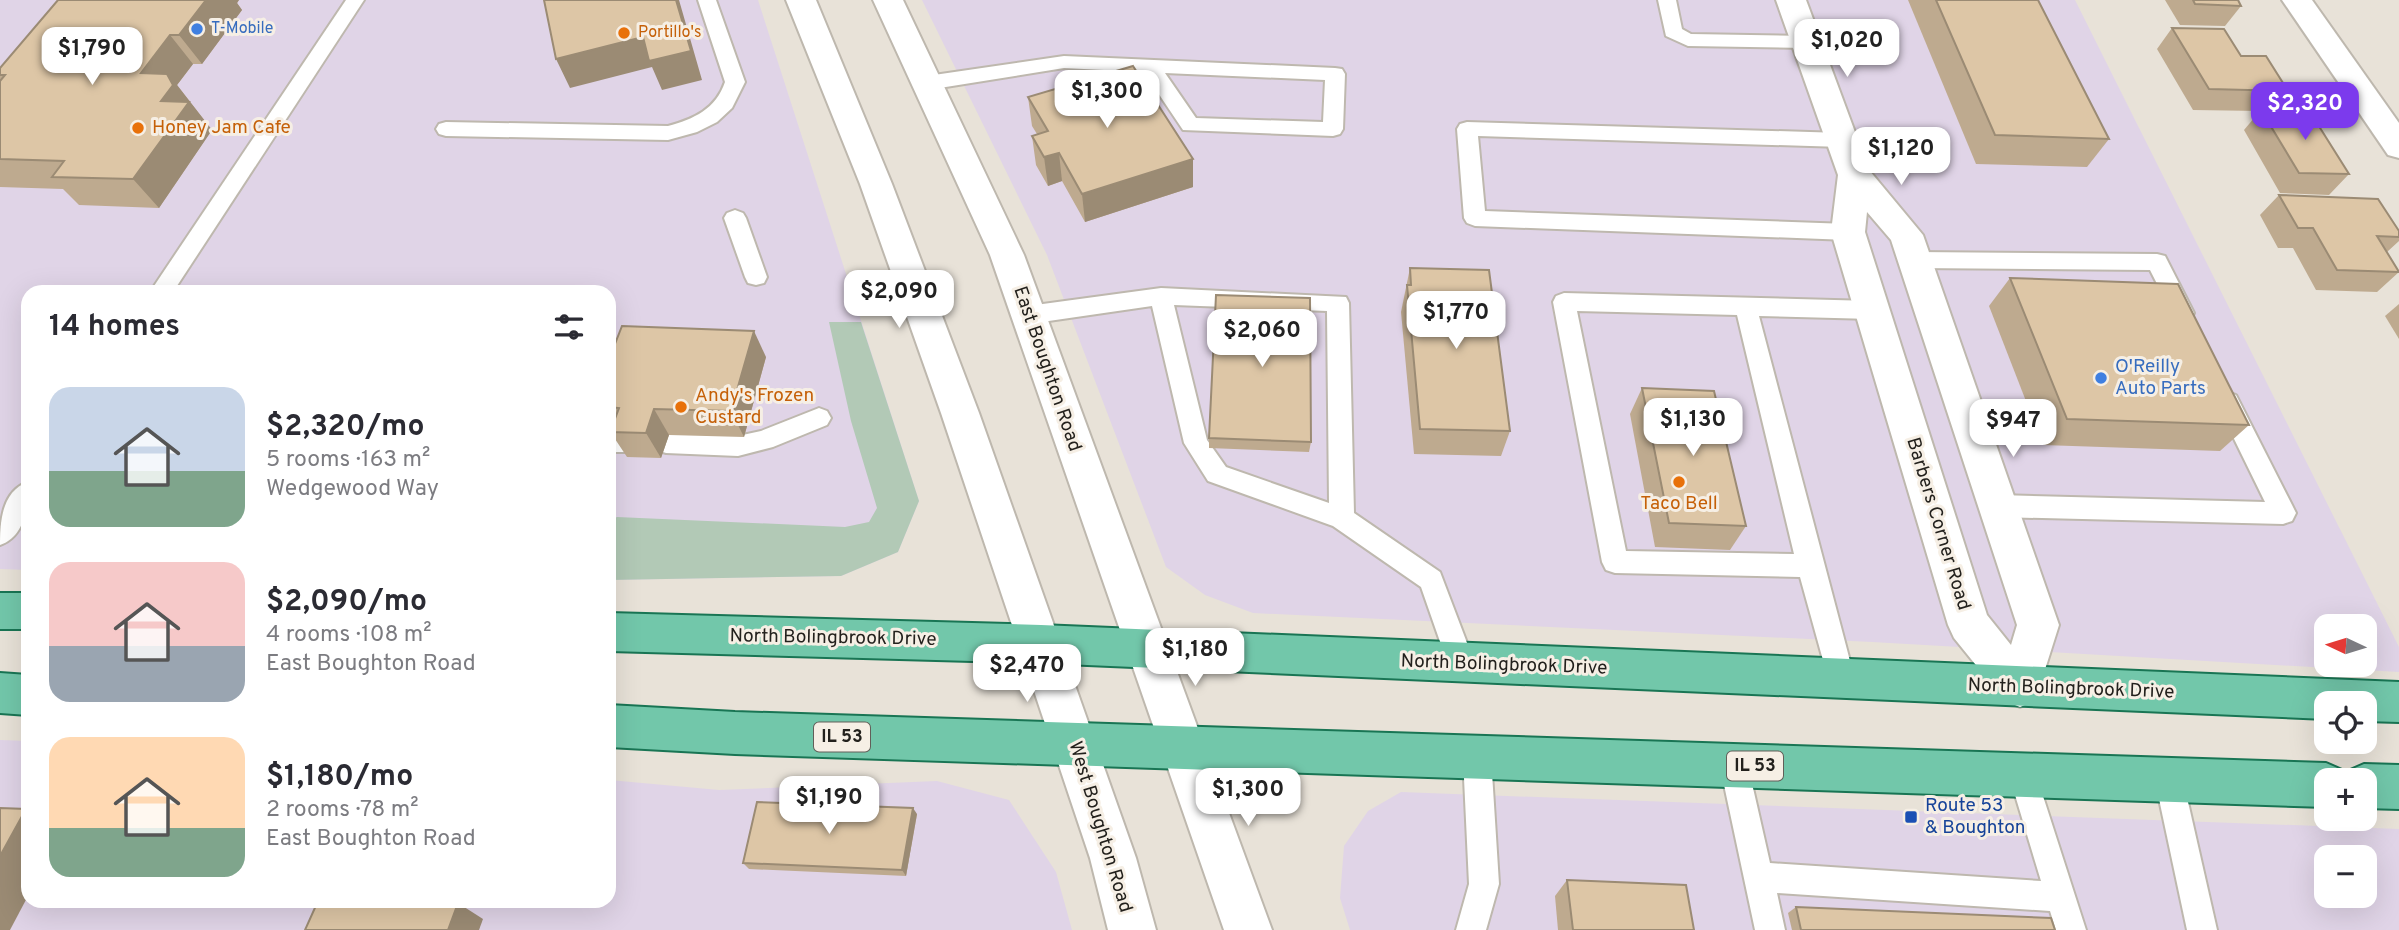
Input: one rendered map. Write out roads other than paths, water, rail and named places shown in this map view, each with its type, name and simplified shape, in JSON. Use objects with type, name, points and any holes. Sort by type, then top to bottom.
[{"type":"main road","points":[[801,0],[876,184],[1041,644]]},
{"type":"main road","name":"East Boughton Road","points":[[888,0],[1007,255],[1184,748]]},
{"type":"main road","name":"Barbers Corner Road","points":[[1791,0],[1854,175],[1906,235],[2038,625],[2020,687]]},
{"type":"main road","points":[[2297,0],[2399,147]]},
{"type":"main road","name":"Barbers Corner Road","points":[[1854,175],[1847,232],[1969,625],[2020,687]]},
{"type":"main road","points":[[0,611],[21,611]]},
{"type":"main road","name":"North Bolingbrook Drive","points":[[616,632],[1041,644],[2399,702]]},
{"type":"main road","name":"West Boughton Road","points":[[1041,644],[1113,858],[1132,930]]},
{"type":"main road","points":[[0,693],[21,694]]},
{"type":"main road","name":"IL 53","points":[[616,726],[735,733],[2314,785]]},
{"type":"main road","points":[[1184,748],[1248,930]]},
{"type":"main road","points":[[2377,786],[2399,787]]},
{"type":"lane","points":[[166,285],[355,0]]},
{"type":"lane","points":[[446,129],[668,133],[707,120],[722,109],[732,95],[734,82],[707,0]]},
{"type":"lane","points":[[1667,0],[1673,32],[1688,40],[1806,42]]},
{"type":"lane","points":[[927,83],[1064,62],[1150,65],[1335,74],[1333,128],[1190,125],[1150,65]]},
{"type":"lane","points":[[1842,140],[1467,128],[1475,218],[1847,232]]},
{"type":"lane","points":[[735,218],[756,277]]},
{"type":"lane","points":[[1915,260],[2157,262],[2193,333]]},
{"type":"lane","points":[[1161,296],[1196,443],[1217,474],[1342,518],[1431,580],[1461,664]]},
{"type":"lane","points":[[1028,315],[1161,296],[1338,303],[1342,518]]},
{"type":"lane","points":[[1810,566],[1615,562],[1564,302],[1872,310]]},
{"type":"lane","points":[[1746,307],[1810,566],[1842,680]]},
{"type":"lane","points":[[1998,506],[2283,513],[2217,381]]},
{"type":"lane","points":[[666,443],[738,446],[764,440],[819,418]]},
{"type":"lane","points":[[0,534],[21,502]]},
{"type":"lane","points":[[1471,930],[1484,884],[1477,757]]},
{"type":"lane","points":[[1734,766],[1770,930]]},
{"type":"lane","points":[[2023,775],[2071,930]]},
{"type":"lane","points":[[2169,780],[2202,930]]},
{"type":"lane","points":[[1759,877],[2060,897]]},
{"type":"place","name":"T-Mobile","points":[[197,29]]},
{"type":"place","name":"Portillo's","points":[[624,33]]},
{"type":"place","name":"Honey Jam Cafe","points":[[138,128]]},
{"type":"place","name":"O'Reilly Auto Parts","points":[[2101,378]]},
{"type":"place","name":"Andy's Frozen Custard","points":[[681,407]]},
{"type":"place","name":"Taco Bell","points":[[1679,482]]},
{"type":"place","name":"Route 53 & Boughton","points":[[1911,817]]}]
